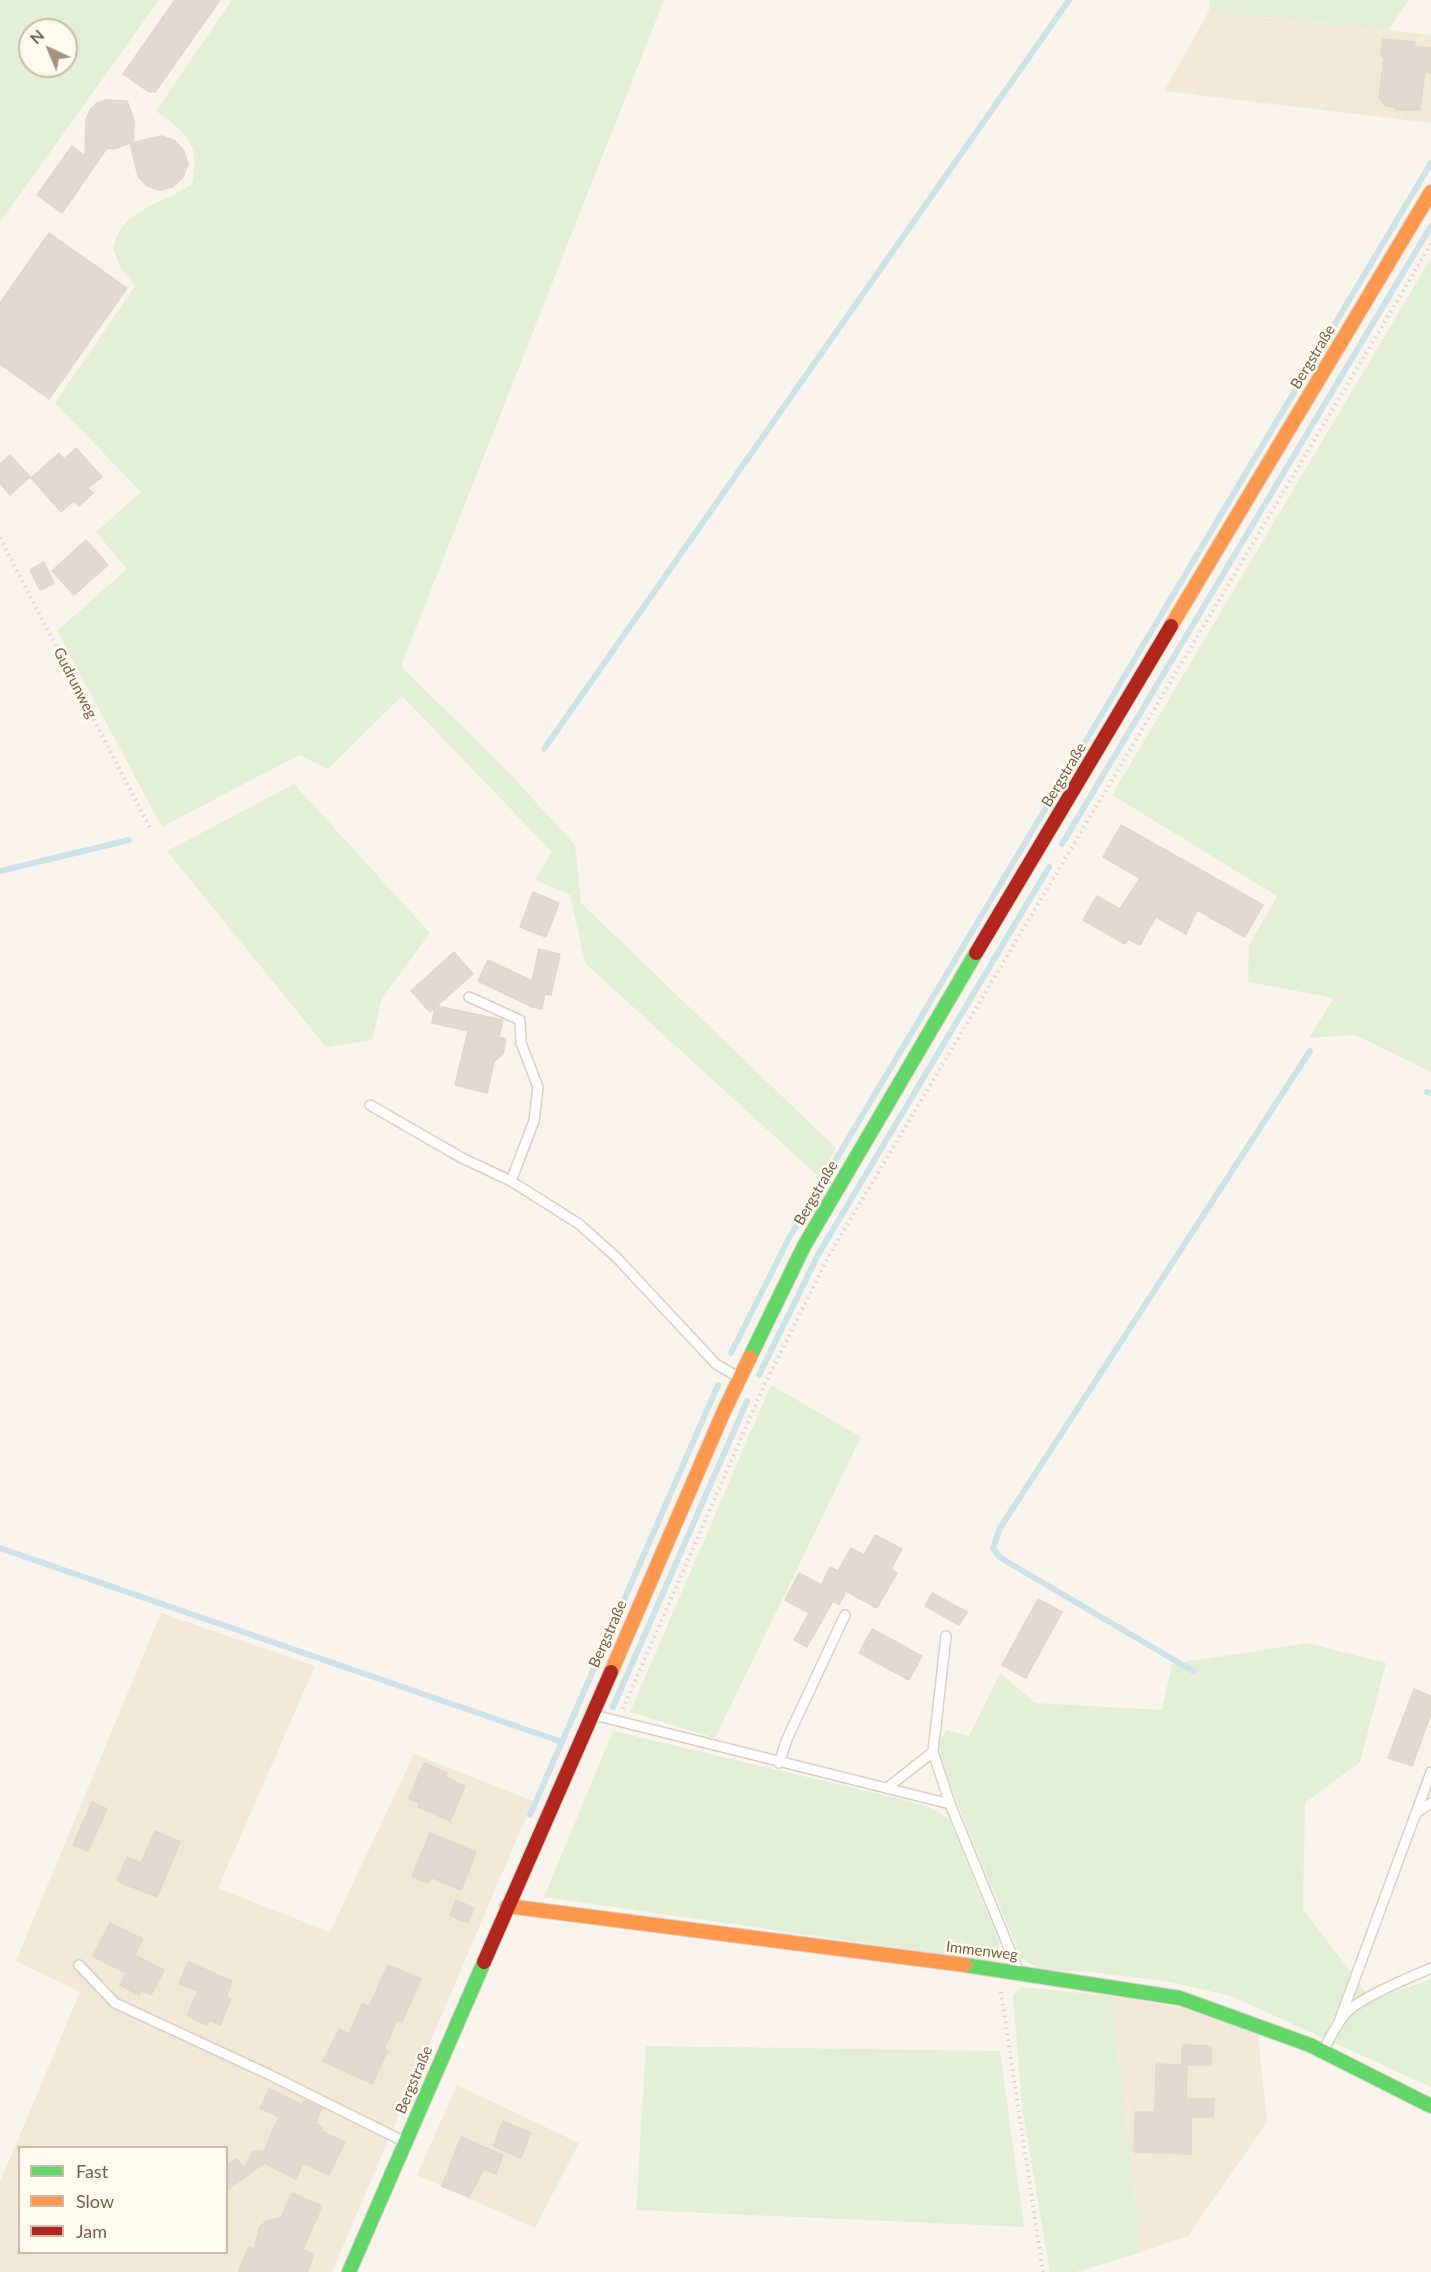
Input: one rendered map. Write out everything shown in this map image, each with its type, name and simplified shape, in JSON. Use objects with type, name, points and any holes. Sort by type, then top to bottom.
[{"type":"street","name":"Bergstraße","points":[[349,2272],[740,1377],[804,1246],[1431,192]]},
{"type":"street","name":"Immenweg","points":[[507,1906],[1018,1972],[1180,1998],[1323,2051],[1431,2106]]},
{"type":"lane","points":[[469,997],[520,1020],[521,1043],[538,1087],[534,1121],[512,1181]]},
{"type":"lane","points":[[370,1105],[462,1158],[512,1181],[579,1224],[617,1258],[716,1364],[740,1377]]},
{"type":"lane","points":[[779,1762],[787,1738],[845,1615]]},
{"type":"lane","points":[[946,1636],[933,1752],[950,1804],[1018,1972]]},
{"type":"lane","points":[[591,1714],[950,1804]]},
{"type":"lane","points":[[887,1788],[933,1752]]},
{"type":"lane","points":[[1323,2051],[1340,2019],[1431,1772]]},
{"type":"lane","points":[[1416,1813],[1431,1803]]},
{"type":"lane","points":[[79,1965],[115,2003],[268,2074],[405,2142]]},
{"type":"lane","points":[[1340,2019],[1354,2006],[1431,1968]]},
{"type":"path","points":[[613,1720],[622,1710],[763,1388],[828,1257],[1431,244]]},
{"type":"path","name":"Gudrunweg","points":[[0,538],[150,828]]},
{"type":"path","points":[[1003,1970],[1001,1989],[1043,2272]]},
{"type":"shaded area","points":[[1209,11],[1431,35],[1431,123],[1164,91]]},
{"type":"shaded area","points":[[161,1613],[315,1666],[218,1888],[330,1932],[414,1754],[533,1801],[332,2272],[0,2272],[0,2182],[80,1992],[16,1961]]},
{"type":"shaded area","points":[[1112,1996],[1181,2008],[1258,2034],[1267,2122],[1188,2236],[1142,2252]]},
{"type":"shaded area","points":[[457,2085],[579,2143],[535,2228],[417,2175]]},
{"type":"green space","points":[[0,0],[159,0],[0,222]]},
{"type":"green space","points":[[232,0],[664,0],[401,666],[513,777],[575,845],[581,903],[836,1148],[819,1177],[585,963],[570,895],[535,880],[552,852],[402,696],[328,769],[299,755],[162,827],[57,631],[127,569],[96,532],[141,492],[55,403],[135,286],[120,267],[113,247],[120,230],[144,209],[192,184],[194,158],[189,140],[176,126],[156,111]]},
{"type":"green space","points":[[1210,0],[1409,0],[1388,30],[1209,11]]},
{"type":"green space","points":[[1431,258],[1431,1072],[1356,1035],[1309,1038],[1334,998],[1248,982],[1249,946],[1277,896],[1112,795]]},
{"type":"green space","points":[[294,784],[430,933],[382,998],[372,1040],[326,1047],[167,851]]},
{"type":"green space","points":[[771,1385],[861,1437],[715,1738],[630,1712]]},
{"type":"green space","points":[[1307,1643],[1386,1663],[1360,1762],[1305,1803],[1303,1909],[1372,2000],[1431,1979],[1431,2087],[1231,1996],[1170,1982],[1092,1972],[1040,1970],[1021,1958],[946,1776],[939,1746],[946,1730],[969,1736],[1000,1673],[1035,1703],[1162,1710],[1172,1664]]},
{"type":"green space","points":[[613,1731],[921,1804],[936,1810],[950,1821],[998,1939],[999,1950],[990,1961],[544,1897]]},
{"type":"green space","points":[[1022,1987],[1112,1996],[1142,2252],[1076,2272],[1050,2272],[1022,2108],[1013,1995]]},
{"type":"green space","points":[[646,2046],[1000,2051],[1024,2227],[636,2210]]},
{"type":"building","points":[[175,0],[220,0],[155,92],[149,92],[123,74]]},
{"type":"building","points":[[1383,39],[1415,42],[1414,46],[1431,48],[1431,73],[1425,72],[1420,110],[1396,110],[1394,107],[1386,106],[1379,98],[1384,57],[1381,56]]},
{"type":"building","points":[[106,100],[127,101],[134,120],[133,142],[114,149],[107,148],[62,213],[37,195],[72,146],[85,156],[86,119],[90,110],[97,103]]},
{"type":"building","points":[[162,136],[175,141],[184,151],[188,164],[183,177],[173,187],[160,190],[147,186],[138,176],[130,143]]},
{"type":"building","points":[[49,233],[127,288],[49,399],[0,364],[0,303]]},
{"type":"building","points":[[76,448],[102,477],[88,488],[93,493],[79,506],[74,501],[61,512],[31,478],[59,453],[64,459]]},
{"type":"building","points":[[10,455],[30,477],[10,495],[0,483],[0,464]]},
{"type":"building","points":[[86,540],[108,565],[74,595],[52,571]]},
{"type":"building","points":[[44,562],[54,583],[40,590],[30,570]]},
{"type":"building","points":[[1121,825],[1263,905],[1245,937],[1197,910],[1186,934],[1156,917],[1140,945],[1128,939],[1125,944],[1083,920],[1097,896],[1120,909],[1140,878],[1103,857]]},
{"type":"building","points":[[533,892],[559,903],[546,937],[520,927]]},
{"type":"building","points":[[539,949],[560,954],[551,995],[545,994],[542,1009],[532,1007],[478,981],[488,960],[532,981]]},
{"type":"building","points":[[454,952],[473,974],[437,1006],[503,1020],[499,1037],[506,1039],[503,1054],[494,1062],[487,1093],[455,1085],[468,1031],[432,1023],[435,1007],[430,1012],[411,991]]},
{"type":"building","points":[[875,1535],[902,1549],[891,1569],[897,1573],[877,1608],[846,1591],[839,1605],[833,1601],[807,1647],[794,1640],[809,1613],[785,1600],[799,1573],[821,1585],[830,1567],[838,1571],[851,1548],[864,1555]]},
{"type":"building","points":[[932,1593],[967,1612],[959,1625],[925,1606]]},
{"type":"building","points":[[1038,1599],[1062,1612],[1026,1678],[1002,1665]]},
{"type":"building","points":[[872,1629],[922,1656],[909,1680],[859,1653]]},
{"type":"building","points":[[1414,1689],[1431,1696],[1431,1714],[1412,1766],[1388,1758]]},
{"type":"building","points":[[424,1763],[447,1773],[445,1777],[465,1786],[450,1821],[418,1807],[420,1803],[409,1798]]},
{"type":"building","points":[[92,1802],[107,1809],[88,1851],[73,1845]]},
{"type":"building","points":[[155,1831],[180,1842],[157,1897],[117,1881],[127,1857],[141,1863]]},
{"type":"building","points":[[430,1833],[476,1852],[461,1890],[431,1877],[428,1883],[412,1876]]},
{"type":"building","points":[[456,1900],[474,1908],[468,1923],[450,1915]]},
{"type":"building","points":[[110,1923],[143,1939],[135,1955],[164,1970],[151,1995],[141,1990],[139,1995],[120,1985],[126,1973],[93,1956]]},
{"type":"building","points":[[188,1962],[232,1981],[226,1997],[231,1999],[220,2025],[209,2020],[207,2025],[187,2016],[198,1991],[179,1983]]},
{"type":"building","points":[[388,1965],[421,1979],[402,2022],[397,2020],[384,2049],[388,2050],[372,2084],[323,2061],[339,2029],[349,2034],[362,2004],[369,2007]]},
{"type":"building","points":[[1182,2045],[1211,2046],[1211,2065],[1187,2065],[1186,2099],[1214,2099],[1213,2117],[1191,2117],[1191,2154],[1134,2152],[1135,2112],[1155,2112],[1156,2064],[1182,2065]]},
{"type":"building","points":[[269,2089],[302,2105],[305,2100],[322,2108],[315,2123],[323,2127],[321,2131],[345,2142],[329,2175],[303,2163],[296,2179],[264,2163],[228,2190],[228,2165],[237,2159],[244,2169],[253,2151],[264,2151],[279,2117],[260,2108]]},
{"type":"building","points":[[503,2121],[531,2133],[521,2158],[493,2146]]},
{"type":"building","points":[[461,2137],[503,2155],[496,2174],[484,2169],[469,2197],[442,2186]]},
{"type":"building","points":[[292,2193],[322,2206],[303,2250],[314,2254],[307,2272],[238,2272],[249,2247],[255,2249],[259,2228],[266,2221],[281,2218]]},
{"type":"waterway","points":[[544,749],[1069,0]]},
{"type":"waterway","points":[[731,1353],[789,1238],[1431,163]]},
{"type":"waterway","points":[[1062,844],[1431,226]]},
{"type":"waterway","points":[[0,871],[129,840]]},
{"type":"waterway","points":[[759,1375],[819,1253],[1049,867]]},
{"type":"waterway","points":[[1193,1671],[999,1557],[993,1548],[1000,1528],[1310,1051]]},
{"type":"waterway","points":[[1427,1092],[1431,1093]]},
{"type":"waterway","points":[[530,1815],[718,1385]]},
{"type":"waterway","points":[[613,1707],[747,1401]]},
{"type":"waterway","points":[[0,1548],[562,1742]]},
{"type":"traffic: fast","points":[[750,1357],[804,1246],[976,953]]},
{"type":"traffic: fast","points":[[349,2272],[484,1962]]},
{"type":"traffic: fast","points":[[965,1965],[1180,1998],[1310,2045],[1431,2106]]},
{"type":"traffic: slow","points":[[1171,626],[1431,192]]},
{"type":"traffic: slow","points":[[611,1672],[724,1411],[750,1357]]},
{"type":"traffic: slow","points":[[507,1906],[965,1965]]},
{"type":"traffic: jam","points":[[976,953],[1171,626]]},
{"type":"traffic: jam","points":[[484,1962],[611,1672]]}]
